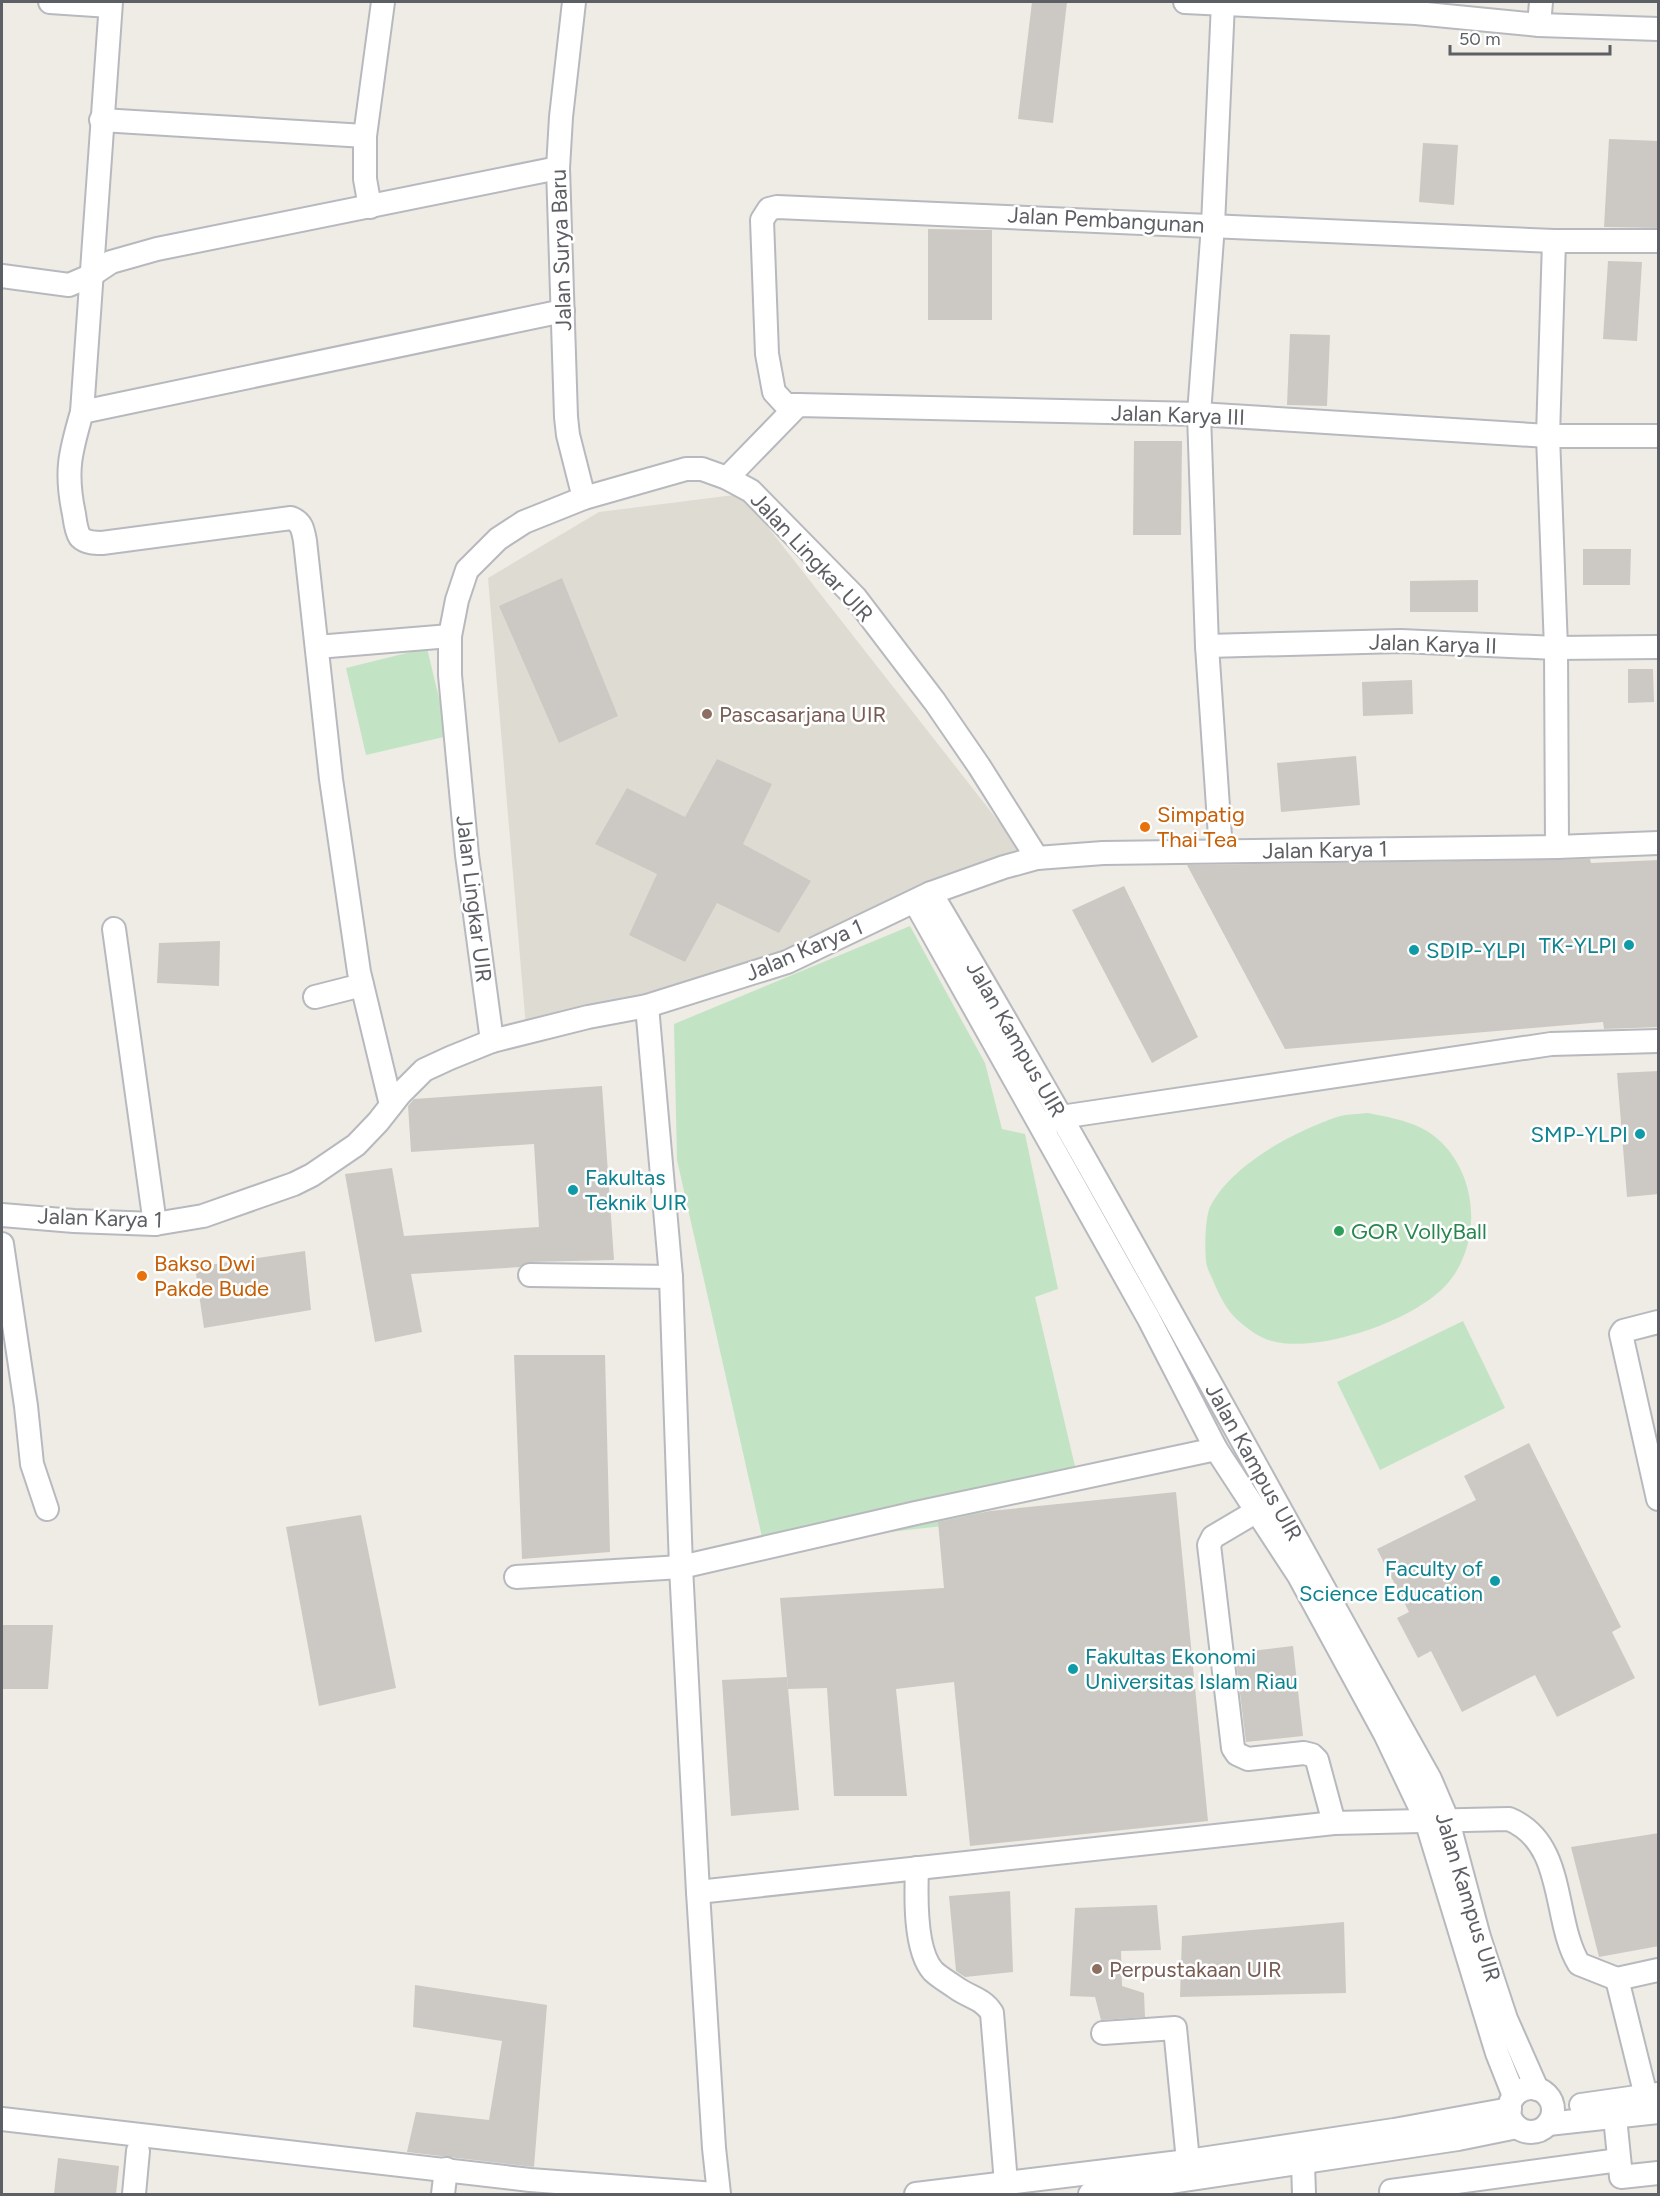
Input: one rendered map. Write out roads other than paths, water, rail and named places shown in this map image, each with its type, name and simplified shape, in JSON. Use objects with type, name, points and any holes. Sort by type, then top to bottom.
[{"type":"street","points":[[50,2],[110,4],[82,412],[70,451],[68,487],[76,528],[81,537],[90,542],[102,543],[291,518],[297,520],[303,530],[332,789],[360,978],[391,1105]]},
{"type":"street","points":[[370,207],[365,179],[365,136],[383,2]]},
{"type":"street","name":"Jalan Surya Baru","points":[[574,2],[561,117],[558,168],[566,417],[568,435],[584,498]]},
{"type":"street","points":[[1185,2],[1416,14],[1539,25],[1659,29]]},
{"type":"street","points":[[1539,25],[1541,2]]},
{"type":"street","points":[[1221,851],[1207,646],[1199,414],[1213,225],[1223,3]]},
{"type":"street","points":[[101,120],[365,136]]},
{"type":"street","points":[[2,276],[69,285],[90,276],[111,262],[157,249],[558,168]]},
{"type":"street","name":"Jalan Pembangunan","points":[[798,405],[786,405],[774,392],[767,354],[762,220],[769,209],[777,207],[1554,241],[1659,241]]},
{"type":"street","points":[[1554,241],[1548,436],[1556,648],[1557,847]]},
{"type":"street","points":[[82,412],[563,311]]},
{"type":"street","points":[[727,478],[798,405]]},
{"type":"street","name":"Jalan Karya III","points":[[798,405],[1199,414],[1548,436],[1659,436]]},
{"type":"street","name":"Jalan Lingkar UIR","points":[[492,1041],[466,855],[450,675],[450,636],[456,600],[467,570],[498,539],[524,522],[584,498],[686,469],[702,469],[727,478],[751,491],[855,597],[935,702],[979,766],[1037,858]]},
{"type":"street","points":[[317,646],[450,636]]},
{"type":"street","name":"Jalan Karya II","points":[[1207,646],[1401,641],[1556,648],[1659,647]]},
{"type":"street","name":"Jalan Karya 1","points":[[2,1215],[155,1224],[203,1216],[312,1175],[356,1145],[424,1070],[492,1041],[588,1017],[647,1006],[779,965],[923,897],[1037,858],[1103,852],[1557,847],[1659,843]]},
{"type":"street","name":"Jalan Kampus UIR","points":[[923,897],[1009,1024],[1051,1122],[1216,1449],[1304,1586],[1385,1734],[1437,1820],[1506,2019],[1537,2089]]},
{"type":"street","points":[[114,929],[155,1224]]},
{"type":"street","points":[[315,997],[360,978]]},
{"type":"street","points":[[2,2133],[138,2151],[444,2182],[530,2180],[717,2194],[681,1567],[671,1277],[647,1006]]},
{"type":"street","points":[[1051,1122],[1551,1044],[1659,1041]]},
{"type":"street","name":"Jalan Kampus UIR","points":[[1051,1122],[1190,1347],[1430,1779],[1437,1820],[1497,2053],[1514,2110]]},
{"type":"street","points":[[2,1244],[26,1406],[32,1464],[47,1509]]},
{"type":"street","points":[[530,1275],[671,1277]]},
{"type":"street","points":[[1659,1322],[1623,1331],[1621,1334],[1659,1499]]},
{"type":"street","points":[[1169,1359],[1190,1347]]},
{"type":"street","points":[[516,1577],[681,1567],[916,1513],[1216,1449]]},
{"type":"street","points":[[1257,1511],[1213,1537],[1209,1545],[1233,1748],[1237,1754],[1248,1759],[1304,1753],[1312,1755],[1317,1760],[1334,1823]]},
{"type":"street","points":[[698,1892],[1334,1823],[1509,1819],[1527,1828],[1544,1851],[1555,1880],[1575,1957],[1579,1964],[1617,1978],[1659,1970]]},
{"type":"street","points":[[917,1868],[915,1902],[922,1950],[932,1970],[958,1989],[987,2004],[992,2013],[1005,2183]]},
{"type":"street","points":[[1617,1978],[1654,2101]]},
{"type":"street","points":[[1103,2033],[1175,2028],[1188,2161]]},
{"type":"street","points":[[1090,2194],[1458,2139],[1514,2110],[1529,2088],[1545,2093],[1551,2099],[1551,2116],[1542,2129],[1533,2132],[1525,2131],[1514,2110]]},
{"type":"street","points":[[1551,2116],[1654,2101]]},
{"type":"street","points":[[1551,2116],[1614,2117],[1654,2101]]},
{"type":"street","points":[[916,2194],[1188,2161],[1514,2110]]},
{"type":"street","points":[[1614,2117],[1621,2177],[1659,2173]]},
{"type":"street","points":[[2,2119],[523,2194]]},
{"type":"street","points":[[134,2194],[138,2151]]},
{"type":"street","points":[[1391,2191],[1619,2160]]},
{"type":"street","points":[[1303,2163],[1304,2194]]},
{"type":"place","name":"Pascasarjana UIR","points":[[707,714]]},
{"type":"place","name":"Simpatig Thai Tea","points":[[1145,827]]},
{"type":"place","name":"TK-YLPI","points":[[1629,945]]},
{"type":"place","name":"SDIP-YLPI","points":[[1414,950]]},
{"type":"place","name":"SMP-YLPI","points":[[1640,1134]]},
{"type":"place","name":"Fakultas Teknik UIR","points":[[573,1190]]},
{"type":"place","name":"GOR VollyBall","points":[[1339,1231]]},
{"type":"place","name":"Bakso Dwi Pakde Bude","points":[[142,1276]]},
{"type":"place","name":"Faculty of Science Education","points":[[1495,1581]]},
{"type":"place","name":"Fakultas Ekonomi Universitas Islam Riau","points":[[1073,1669]]},
{"type":"place","name":"Perpustakaan UIR","points":[[1097,1969]]}]
